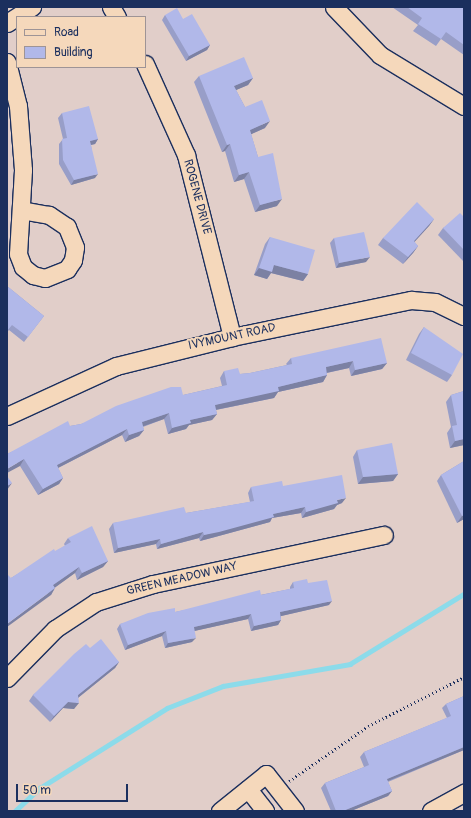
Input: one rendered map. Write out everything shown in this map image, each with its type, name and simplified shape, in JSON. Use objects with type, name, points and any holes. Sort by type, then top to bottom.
[{"type":"street","points":[[18,16],[32,7]]},
{"type":"street","points":[[111,7],[116,16]]},
{"type":"street","points":[[334,7],[380,55],[464,106]]},
{"type":"street","points":[[7,23],[16,17]]},
{"type":"street","points":[[7,62],[18,106],[23,170],[21,210]]},
{"type":"street","name":"ROGENE DRIVE","points":[[146,66],[186,155],[232,337]]},
{"type":"street","name":"IVYMOUNT ROAD","points":[[7,416],[116,366],[232,337],[411,300],[435,302],[464,316]]},
{"type":"street","name":"GREEN MEADOW WAY","points":[[7,678],[55,629],[96,602],[153,584],[384,535]]},
{"type":"street","points":[[220,811],[266,774],[295,811]]},
{"type":"street","points":[[248,789],[264,811]]},
{"type":"street","points":[[431,811],[464,793]]},
{"type":"path","points":[[278,789],[368,726],[464,677]]},
{"type":"building","points":[[407,7],[463,7],[464,45],[446,32],[441,39],[418,24],[422,18]]},
{"type":"building","points":[[177,8],[183,19],[192,14],[210,45],[189,56],[165,15]]},
{"type":"building","points":[[244,57],[253,78],[234,86],[245,107],[262,100],[270,121],[250,130],[258,157],[273,153],[282,199],[260,205],[249,172],[239,175],[230,144],[227,145],[199,76]]},
{"type":"building","points":[[89,106],[98,139],[90,141],[98,174],[74,180],[63,160],[62,139],[67,138],[62,113]]},
{"type":"building","points":[[417,202],[434,219],[414,241],[418,246],[408,257],[383,238]]},
{"type":"building","points":[[460,213],[464,217],[464,250],[443,228]]},
{"type":"building","points":[[364,232],[370,257],[339,263],[334,238]]},
{"type":"building","points":[[270,237],[315,250],[308,274],[274,265],[272,272],[259,268]]},
{"type":"building","points":[[7,286],[44,316],[28,337],[12,325],[7,331]]},
{"type":"building","points":[[424,327],[463,354],[452,375],[411,353]]},
{"type":"building","points":[[381,338],[387,363],[355,370],[353,361],[326,367],[327,375],[278,387],[279,391],[215,405],[217,414],[190,420],[191,423],[172,428],[169,413],[142,422],[144,430],[129,435],[127,429],[57,465],[63,478],[43,489],[24,459],[7,469],[7,454],[68,421],[70,426],[81,424],[116,406],[171,387],[181,387],[183,395],[227,385],[224,371],[238,368],[240,374],[250,373],[292,364],[291,358]]},
{"type":"building","points":[[464,391],[464,439],[455,441],[452,426],[457,425],[451,395]]},
{"type":"building","points":[[392,443],[398,474],[363,477],[357,450]]},
{"type":"building","points":[[464,461],[464,515],[462,516],[441,475]]},
{"type":"building","points":[[342,475],[346,498],[337,500],[338,503],[306,512],[305,507],[273,514],[274,517],[219,532],[204,535],[203,532],[161,544],[160,539],[118,548],[113,523],[184,507],[186,513],[254,501],[251,487],[282,481],[283,486]]},
{"type":"building","points":[[7,476],[12,483],[7,486]]},
{"type":"building","points":[[92,526],[108,561],[82,573],[79,567],[53,585],[55,588],[7,624],[7,574],[11,578],[54,549],[55,551],[71,542],[68,538]]},
{"type":"building","points":[[307,579],[308,583],[327,580],[332,601],[280,612],[281,620],[254,626],[251,614],[194,627],[196,638],[168,643],[166,631],[128,645],[120,624],[148,613],[175,608],[175,612],[260,590],[261,595],[294,588],[293,582]]},
{"type":"building","points":[[101,639],[119,662],[78,695],[79,703],[68,702],[54,716],[33,695],[86,644],[90,648]]},
{"type":"building","points":[[464,696],[464,747],[387,779],[392,791],[343,811],[336,811],[325,783],[369,765],[364,752],[451,716],[446,704]]},
{"type":"waterway","points":[[15,811],[40,788],[167,708],[223,686],[350,664],[464,594]]}]
